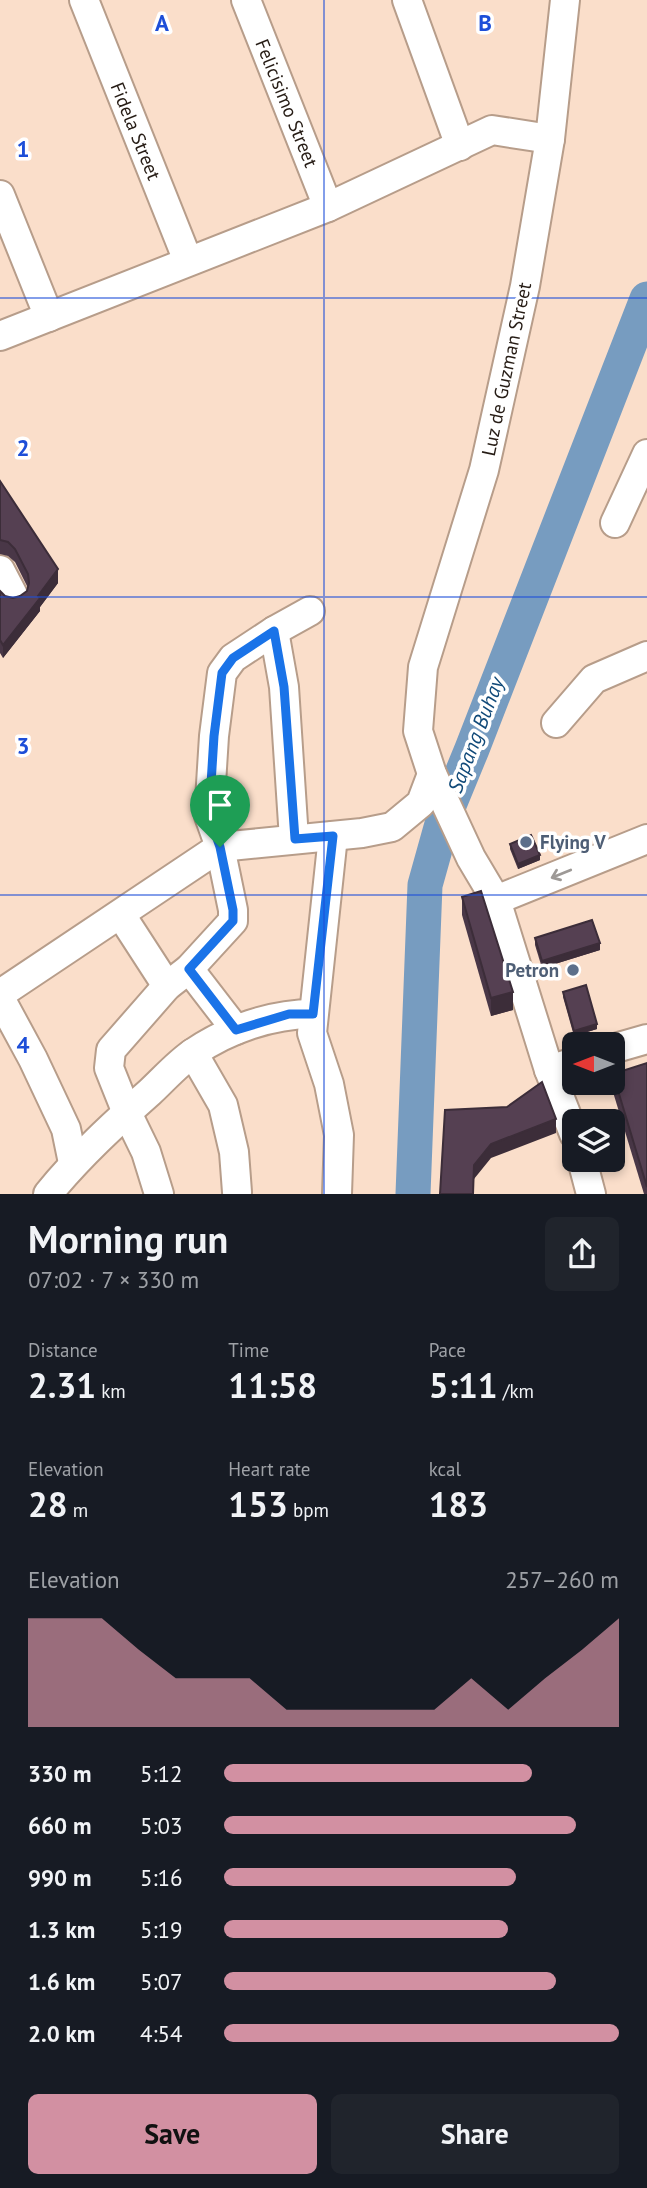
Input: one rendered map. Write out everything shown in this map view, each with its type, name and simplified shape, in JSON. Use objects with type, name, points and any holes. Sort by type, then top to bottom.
[{"type":"street","name":"Fidela Street","points":[[85,0],[188,261]]},
{"type":"street","name":"Felicisimo Street","points":[[246,0],[328,207]]},
{"type":"street","points":[[407,0],[460,146]]},
{"type":"street","name":"Luz de Guzman Street","points":[[437,781],[418,731],[423,667],[484,470],[525,286],[550,139],[565,0]]},
{"type":"street","points":[[0,336],[328,207],[492,130],[550,139]]},
{"type":"street","points":[[0,195],[49,317]]},
{"type":"street","points":[[615,523],[647,454]]},
{"type":"street","points":[[0,570],[13,595]]},
{"type":"street","points":[[153,1190],[146,1152],[109,1068],[111,1050],[233,921],[220,847],[209,816],[214,736],[222,673],[233,658],[310,611]]},
{"type":"street","points":[[274,631],[284,687],[295,839]]},
{"type":"street","points":[[556,723],[594,678],[647,656]]},
{"type":"street","points":[[73,1163],[66,1129],[0,996],[220,847],[362,833],[392,827],[421,803],[437,781]]},
{"type":"street","points":[[437,781],[471,858],[496,900],[561,1066],[569,1109]]},
{"type":"street","points":[[333,836],[312,1033],[329,1084],[339,1135],[337,1194]]},
{"type":"street","points":[[496,900],[647,839]]},
{"type":"street","points":[[121,915],[178,977],[236,1030]]},
{"type":"street","points":[[48,1194],[73,1163],[192,1053],[236,1030],[289,1014],[313,1014]]},
{"type":"street","points":[[625,1045],[647,1038]]},
{"type":"street","points":[[192,1053],[223,1105],[234,1152],[237,1192]]},
{"type":"street","points":[[585,1172],[591,1194]]},
{"type":"building","points":[[0,481],[58,569],[38,596],[40,598],[3,645],[0,640],[0,591],[13,598],[27,591],[29,583],[28,574],[15,549],[8,542],[0,540]]},
{"type":"building","points":[[531,835],[540,855],[518,864],[510,844]]},
{"type":"building","points":[[481,891],[513,992],[491,998],[462,897]]},
{"type":"building","points":[[592,920],[600,943],[542,961],[535,938]]},
{"type":"building","points":[[586,985],[597,1024],[574,1031],[563,992]]},
{"type":"building","points":[[647,1063],[647,1187],[620,1096],[625,1096],[625,1070]]},
{"type":"building","points":[[542,1082],[556,1119],[491,1144],[474,1165],[473,1194],[440,1194],[445,1110],[507,1107]]},
{"type":"waterway","name":"Sapang Buhay","points":[[413,1194],[425,885],[444,817],[647,299]]},
{"type":"place","name":"Flying V","points":[[526,842]]},
{"type":"place","name":"Petron","points":[[573,970]]},
{"type":"route","points":[[274,631],[284,687],[295,839],[333,836],[313,1014],[289,1014],[236,1030],[189,969],[233,921],[220,847],[209,816],[214,736],[222,673],[233,658],[274,631]]}]
